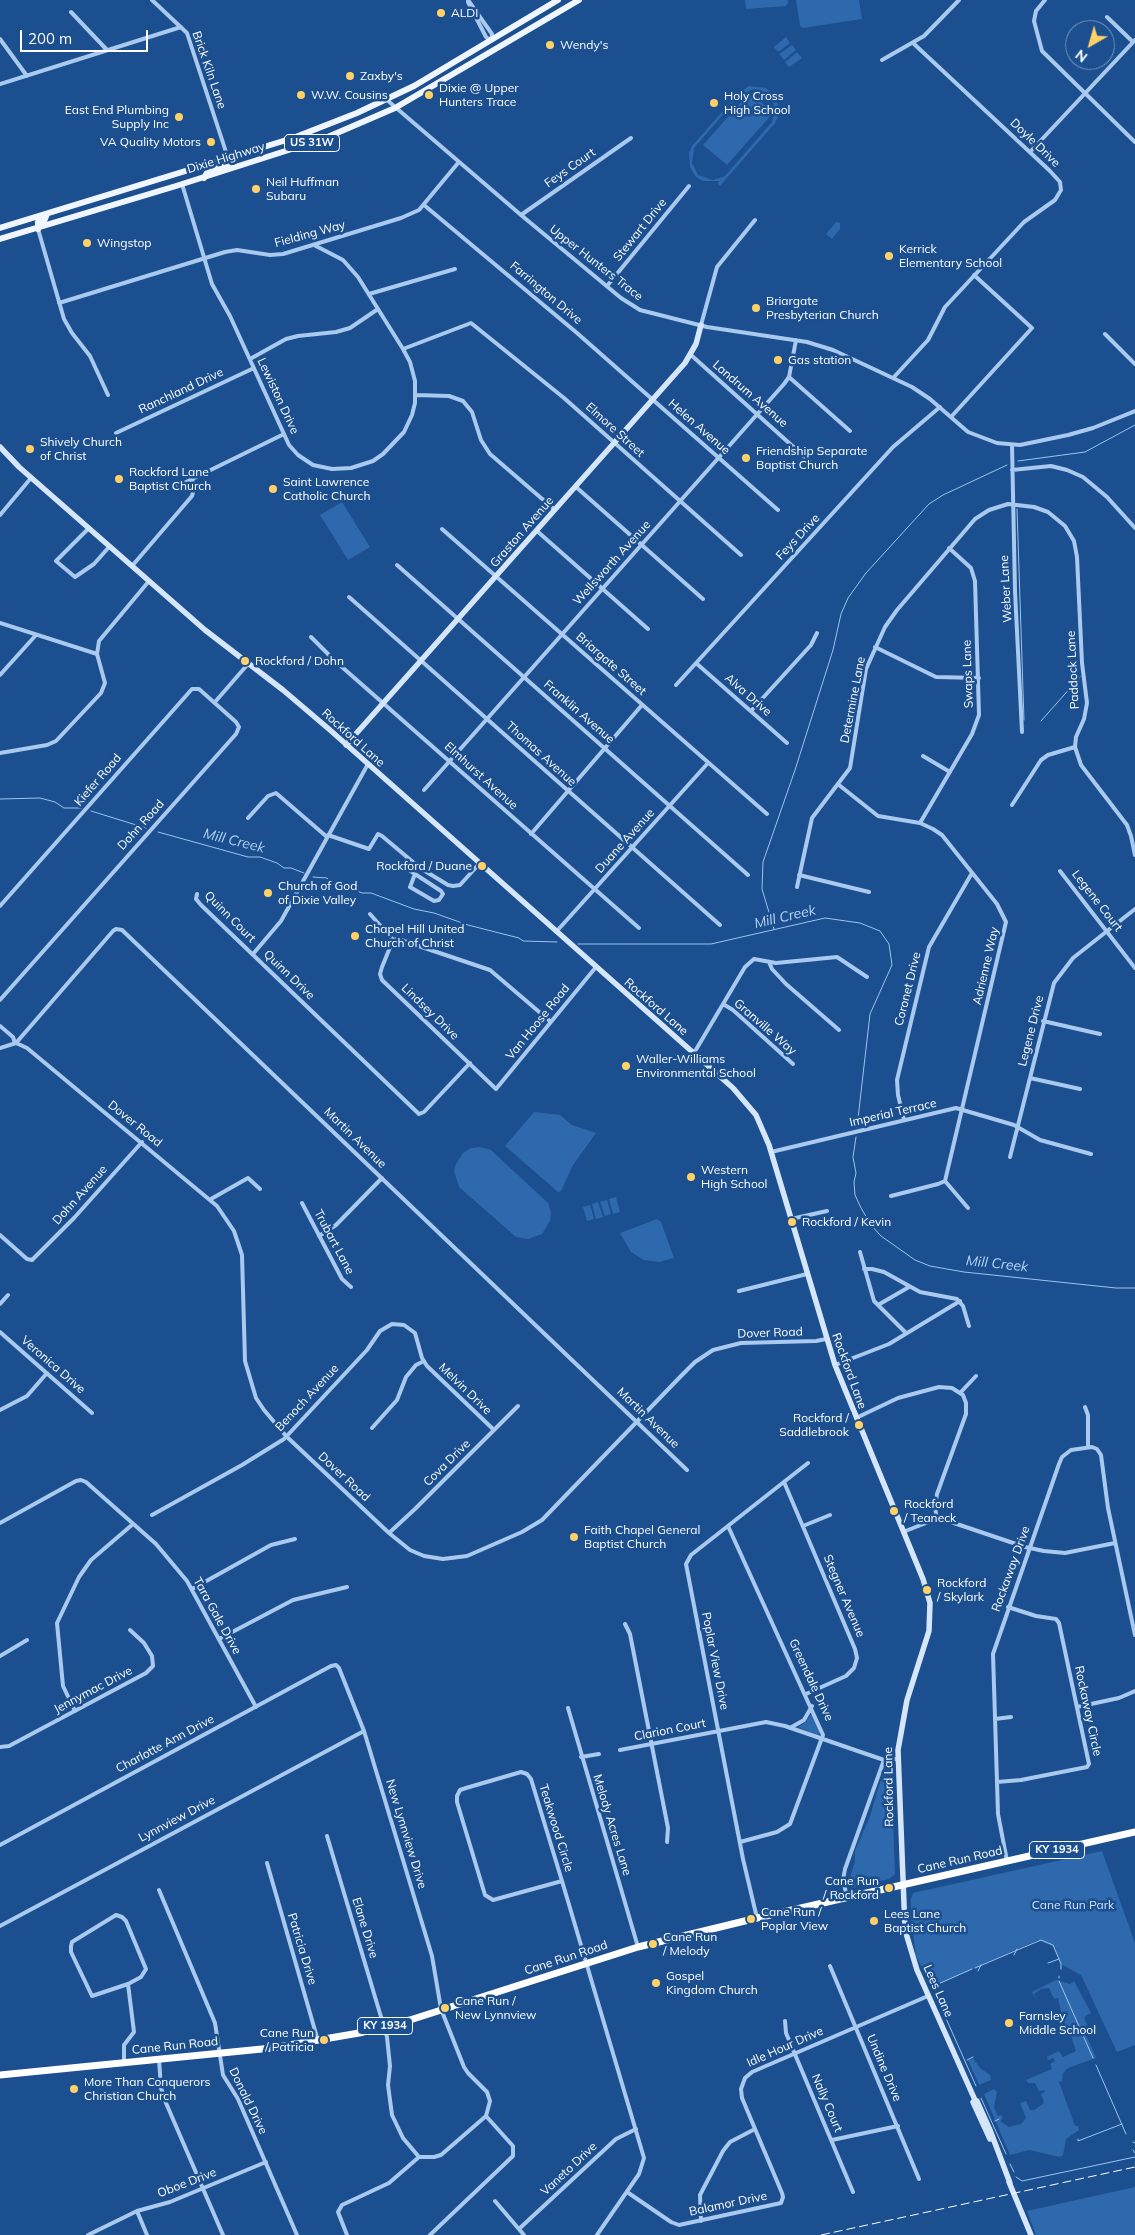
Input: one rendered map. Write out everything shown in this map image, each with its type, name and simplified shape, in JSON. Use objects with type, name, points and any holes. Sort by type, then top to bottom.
[{"type":"highway","name":"Cane Run Road","points":[[0,2075],[220,2053],[318,2041],[384,2027],[638,1947],[847,1897],[1135,1832]]},
{"type":"main road","name":"Dixie Highway","points":[[0,228],[311,132],[387,100],[491,41],[558,0]]},
{"type":"main road","name":"Dixie Highway","points":[[0,239],[204,178],[323,139],[395,108],[580,0]]},
{"type":"main road","points":[[478,61],[490,50],[491,41]]},
{"type":"main road","points":[[204,178],[208,171],[228,165],[228,158]]},
{"type":"main road","points":[[182,184],[183,178],[186,177],[188,171]]},
{"type":"main road","points":[[38,229],[38,222],[44,221],[47,214]]},
{"type":"main road","name":"Graston Avenue","points":[[346,745],[653,400],[691,355],[701,325]]},
{"type":"main road","name":"Rockford Lane","points":[[0,447],[32,478],[205,630],[295,700],[368,764],[694,1053],[750,1106],[764,1129],[834,1365],[927,1590],[931,1617],[929,1631],[905,1707],[897,1759],[902,1885]]},
{"type":"main road","name":"Lees Lane","points":[[902,1885],[905,1930],[914,1962],[975,2100],[978,2101],[1031,2235]]},
{"type":"street","name":"Brick Kiln Lane","points":[[152,0],[187,33],[228,158]]},
{"type":"street","points":[[468,0],[486,37],[491,41]]},
{"type":"street","points":[[882,60],[932,30],[959,0]]},
{"type":"street","points":[[1045,0],[1036,11],[1034,18],[1039,45],[1044,54],[1135,142]]},
{"type":"street","points":[[71,12],[107,50]]},
{"type":"street","points":[[1030,152],[1134,41],[1107,17]]},
{"type":"street","points":[[0,84],[181,27]]},
{"type":"street","points":[[0,39],[27,76]]},
{"type":"street","name":"Doyle Drive","points":[[894,378],[928,340],[944,307],[1024,222],[1055,200],[1060,194],[1060,182],[913,43]]},
{"type":"street","name":"Upper Hunters Trace","points":[[387,100],[458,163],[606,286],[640,310],[701,325],[796,340],[838,352],[921,393],[940,407],[965,430],[991,442],[1012,445],[1027,444],[1080,432],[1135,411]]},
{"type":"street","name":"Feys Court","points":[[521,215],[631,138]]},
{"type":"street","name":"Fielding Way","points":[[59,303],[203,258],[237,250],[276,255],[408,216],[424,205],[458,163]]},
{"type":"street","name":"Lewiston Drive","points":[[182,184],[212,284],[250,359],[284,434],[294,451],[313,465],[339,470],[361,466],[383,454],[401,436],[412,415],[416,395],[413,372],[403,349],[358,277],[343,260],[314,245]]},
{"type":"street","name":"Stewart Drive","points":[[606,286],[689,186]]},
{"type":"street","name":"Farrington Drive","points":[[424,205],[550,309],[653,400]]},
{"type":"street","points":[[701,325],[717,267],[755,220]]},
{"type":"street","points":[[38,229],[66,324],[90,356],[108,395]]},
{"type":"street","points":[[369,294],[455,269]]},
{"type":"street","points":[[951,417],[1032,328],[974,275]]},
{"type":"street","points":[[250,359],[286,339],[336,332],[350,328],[378,309]]},
{"type":"street","name":"Elmore Street","points":[[403,349],[471,323],[564,398],[741,555]]},
{"type":"street","points":[[1105,334],[1135,364]]},
{"type":"street","points":[[796,340],[789,377],[850,431]]},
{"type":"street","name":"Landrum Avenue","points":[[691,355],[818,468]]},
{"type":"street","name":"Ranchland Drive","points":[[116,433],[254,368]]},
{"type":"street","name":"Wellsworth Avenue","points":[[424,790],[789,377]]},
{"type":"street","points":[[416,395],[449,396],[463,401],[472,412],[481,440],[490,454],[555,510]]},
{"type":"street","name":"Helen Avenue","points":[[653,400],[778,510]]},
{"type":"street","name":"Feys Drive","points":[[676,685],[898,443],[940,407]]},
{"type":"street","points":[[176,487],[284,434]]},
{"type":"street","name":"Weber Lane","points":[[1012,445],[1022,732]]},
{"type":"street","points":[[1012,470],[1051,466],[1083,477],[1107,497],[1135,528]]},
{"type":"street","points":[[0,514],[32,478]]},
{"type":"street","points":[[132,566],[188,502],[194,488],[192,479]]},
{"type":"street","points":[[576,487],[703,599]]},
{"type":"street","name":"Determine Lane","points":[[797,887],[798,875],[812,818],[850,768],[866,669],[875,647],[894,615],[967,527],[983,513],[1013,504]]},
{"type":"street","name":"Paddock Lane","points":[[1013,504],[1038,508],[1056,517],[1068,531],[1076,548],[1083,672],[1087,703],[1084,720],[1076,737],[1075,748]]},
{"type":"street","points":[[89,528],[56,561],[75,578],[94,564],[110,547]]},
{"type":"street","name":"Briargate Street","points":[[442,529],[766,814]]},
{"type":"street","points":[[537,531],[648,629]]},
{"type":"street","name":"Swaps Lane","points":[[920,824],[978,721],[980,706],[974,575],[967,563],[950,548]]},
{"type":"street","name":"Franklin Avenue","points":[[397,565],[748,874]]},
{"type":"street","points":[[0,753],[47,745],[62,736],[101,693],[104,686],[104,678],[97,654],[97,644],[149,581]]},
{"type":"street","name":"Thomas Avenue","points":[[349,597],[720,926]]},
{"type":"street","points":[[0,623],[97,654]]},
{"type":"street","points":[[751,711],[811,645],[817,633]]},
{"type":"street","points":[[0,675],[36,634]]},
{"type":"street","name":"Elmhurst Avenue","points":[[311,637],[531,834],[640,928]]},
{"type":"street","points":[[875,647],[936,677],[979,678]]},
{"type":"street","name":"Alva Drive","points":[[696,663],[787,743]]},
{"type":"street","points":[[215,702],[248,664]]},
{"type":"street","name":"Kiefer Road","points":[[0,906],[189,692],[194,688],[199,689],[215,702]]},
{"type":"street","name":"Dohn Road","points":[[0,1000],[236,734],[238,727],[236,722],[215,702]]},
{"type":"street","points":[[531,834],[642,705]]},
{"type":"street","points":[[1012,805],[1041,760],[1057,752],[1075,748],[1081,765],[1127,825],[1132,836],[1135,854]]},
{"type":"street","points":[[923,756],[950,772]]},
{"type":"street","name":"Duane Avenue","points":[[556,932],[708,763]]},
{"type":"street","name":"Quinn Drive","points":[[368,764],[282,921],[253,954],[419,1114],[424,1112],[470,1063]]},
{"type":"street","name":"Adrienne Way","points":[[838,785],[878,816],[920,824],[933,828],[942,835],[1002,911],[1006,925],[945,1180]]},
{"type":"street","points":[[248,818],[268,796],[276,793],[327,836],[369,849],[378,834],[420,868],[448,885],[460,885],[479,864]]},
{"type":"street","points":[[407,857],[408,870],[441,891],[443,894],[440,900],[434,901],[410,886],[414,874]]},
{"type":"street","name":"Legene Court","points":[[1060,871],[1135,968]]},
{"type":"street","name":"Coronet Drive","points":[[904,1120],[897,1090],[897,1080],[929,947],[972,873]]},
{"type":"street","points":[[798,875],[869,892]]},
{"type":"street","name":"Quinn Court","points":[[197,894],[196,899],[253,954]]},
{"type":"street","points":[[1107,931],[1135,909]]},
{"type":"street","points":[[370,914],[393,940],[398,939],[490,970],[551,1022]]},
{"type":"street","name":"Martin Avenue","points":[[15,1043],[113,931],[121,929],[687,1470]]},
{"type":"street","name":"Legene Drive","points":[[1010,1157],[1051,992],[1060,974],[1073,958],[1107,931]]},
{"type":"street","name":"Lindsey Drive","points":[[393,940],[380,974],[382,980],[496,1089]]},
{"type":"street","points":[[694,1053],[750,960],[757,958],[769,962],[837,957],[867,977]]},
{"type":"street","points":[[769,962],[772,969],[786,984],[839,1030]]},
{"type":"street","name":"Van Hoose Road","points":[[496,1089],[596,967]]},
{"type":"street","name":"Granville Way","points":[[723,1004],[793,1064]]},
{"type":"street","points":[[1044,1021],[1100,1034]]},
{"type":"street","name":"Dover Road","points":[[0,1026],[13,1037],[15,1043],[32,1053],[211,1199],[227,1218],[234,1231],[242,1255],[245,1361],[252,1388],[264,1410],[286,1436],[389,1533],[405,1547],[418,1554],[443,1559],[467,1556],[506,1540],[533,1526],[550,1513],[695,1362],[720,1347],[741,1343],[816,1341],[826,1339]]},
{"type":"street","points":[[0,1048],[15,1043]]},
{"type":"street","points":[[1030,1078],[1080,1089]]},
{"type":"street","name":"Imperial Terrace","points":[[771,1152],[951,1109],[990,1117],[1017,1127],[1040,1140],[1091,1154]]},
{"type":"street","name":"Dohn Avenue","points":[[0,1235],[31,1260],[74,1218],[142,1142]]},
{"type":"street","points":[[211,1199],[248,1178],[260,1189]]},
{"type":"street","points":[[319,1236],[336,1225],[382,1178]]},
{"type":"street","points":[[891,1196],[938,1184],[945,1180],[968,1208]]},
{"type":"street","name":"Trubart Lane","points":[[302,1203],[342,1279],[351,1287]]},
{"type":"street","points":[[791,1219],[827,1211]]},
{"type":"street","points":[[860,1252],[873,1299],[906,1332]]},
{"type":"street","points":[[864,1269],[884,1272],[920,1292],[952,1297],[960,1301],[969,1326]]},
{"type":"street","points":[[739,1291],[807,1274]]},
{"type":"street","points":[[878,1305],[909,1287]]},
{"type":"street","points":[[0,1304],[8,1295]]},
{"type":"street","points":[[834,1365],[889,1344],[960,1301]]},
{"type":"street","name":"Benoch Avenue","points":[[152,1515],[242,1465],[284,1439],[384,1328],[396,1324],[411,1330],[417,1337],[424,1361]]},
{"type":"street","name":"Veronica Drive","points":[[0,1332],[92,1413]]},
{"type":"street","points":[[372,1428],[397,1400],[406,1377],[416,1365],[424,1361]]},
{"type":"street","name":"Melvin Drive","points":[[424,1361],[494,1430]]},
{"type":"street","points":[[0,1410],[26,1396],[47,1373]]},
{"type":"street","points":[[960,1393],[976,1376]]},
{"type":"street","points":[[856,1418],[898,1398],[939,1388],[952,1388],[960,1393],[966,1403],[966,1414],[937,1494],[935,1507],[937,1520]]},
{"type":"street","name":"Cova Drive","points":[[389,1533],[518,1406]]},
{"type":"street","points":[[1085,1407],[1088,1415],[1088,1447],[1097,1448],[1102,1458],[1108,1508],[1135,1635]]},
{"type":"street","name":"Rockaway Drive","points":[[1007,1861],[1000,1827],[994,1719],[993,1654],[1062,1456],[1071,1450],[1088,1447]]},
{"type":"street","name":"Poplar View Drive","points":[[757,1918],[740,1842],[686,1566],[691,1556],[808,1463]]},
{"type":"street","name":"Tara Gale Drive","points":[[0,1523],[76,1481],[85,1482],[165,1554],[192,1588],[256,1707]]},
{"type":"street","name":"Stegner Avenue","points":[[784,1482],[856,1649],[857,1658],[854,1668],[846,1676],[806,1694]]},
{"type":"street","points":[[803,1526],[830,1514]]},
{"type":"street","points":[[903,1532],[937,1520],[946,1519],[1029,1548],[1065,1553],[1115,1543]]},
{"type":"street","points":[[75,1711],[63,1686],[58,1623],[79,1577],[91,1560],[133,1524]]},
{"type":"street","name":"Greendale Drive","points":[[728,1526],[823,1732],[790,1824],[777,1832],[740,1842]]},
{"type":"street","points":[[192,1588],[272,1545],[295,1539]]},
{"type":"street","points":[[220,1639],[293,1600],[347,1587]]},
{"type":"street","name":"Rockaway Circle","points":[[997,1782],[1021,1780],[1088,1766],[1058,1620],[1036,1616],[1008,1607]]},
{"type":"street","points":[[624,1624],[630,1634],[668,1828],[667,1842]]},
{"type":"street","name":"Jennymac Drive","points":[[0,1747],[9,1746],[146,1673],[153,1666],[152,1656],[144,1643],[130,1630]]},
{"type":"street","points":[[0,1656],[27,1640]]},
{"type":"street","name":"Charlotte Ann Drive","points":[[0,1844],[332,1666],[339,1668]]},
{"type":"street","name":"New Lynnview Drive","points":[[339,1668],[364,1731],[432,1956],[441,2009],[464,2067],[468,2074],[487,2092],[490,2105],[486,2116]]},
{"type":"street","points":[[1077,1707],[1120,1698],[1135,1691]]},
{"type":"street","points":[[790,1728],[804,1720],[812,1706]]},
{"type":"street","name":"Melody Acres Lane","points":[[568,1708],[638,1947]]},
{"type":"street","points":[[994,1719],[1011,1718]]},
{"type":"street","name":"Clarion Court","points":[[620,1750],[760,1722],[771,1722],[884,1760],[897,1759]]},
{"type":"street","name":"Lynnview Drive","points":[[0,1926],[364,1731]]},
{"type":"street","points":[[581,1757],[598,1754]]},
{"type":"street","name":"Rockford Lane","points":[[847,1897],[843,1880],[845,1869],[884,1760]]},
{"type":"street","name":"Teakwood Circle","points":[[562,1881],[496,1900],[488,1898],[482,1885],[457,1802],[460,1790],[518,1773],[527,1774],[531,1779],[587,1963],[644,2161],[639,2174],[597,2235]]},
{"type":"street","name":"Elane Drive","points":[[327,1836],[384,2027],[390,2054],[388,2085],[392,2115],[403,2138],[419,2156]]},
{"type":"street","name":"Patricia Drive","points":[[267,1863],[318,2041]]},
{"type":"street","name":"Donald Drive","points":[[159,1890],[215,2022],[223,2075],[238,2099],[297,2235]]},
{"type":"street","points":[[116,1915],[126,1921],[146,1964],[144,1973],[128,1984],[92,1996],[71,1952],[72,1942],[116,1915]]},
{"type":"street","name":"Undine Drive","points":[[830,1966],[919,2178]]},
{"type":"street","points":[[124,2063],[124,2045],[134,2032],[128,1984]]},
{"type":"street","name":"Idle Hour Drive","points":[[782,2200],[782,2193],[742,2098],[743,2080],[752,2072],[928,1996]]},
{"type":"street","name":"Nally Court","points":[[786,2021],[786,2033],[853,2192]]},
{"type":"street","points":[[159,2059],[163,2095],[223,2235]]},
{"type":"street","points":[[347,2235],[339,2215],[340,2207],[389,2183],[419,2156],[442,2155],[486,2116],[514,2146],[514,2156],[430,2235]]},
{"type":"street","points":[[832,2140],[898,2126]]},
{"type":"street","name":"Vaneto Drive","points":[[520,2228],[616,2139],[636,2129]]},
{"type":"street","points":[[700,2221],[700,2195],[723,2151],[730,2142],[755,2129]]},
{"type":"street","name":"Oboe Drive","points":[[88,2235],[137,2212],[170,2202],[266,2162]]},
{"type":"street","name":"Balamor Drive","points":[[627,2192],[674,2224],[700,2221],[777,2204],[782,2200]]},
{"type":"street","points":[[495,2201],[524,2235]]},
{"type":"street","points":[[137,2212],[147,2235]]},
{"type":"green space","points":[[745,0],[788,0],[788,3],[786,6],[746,9]]},
{"type":"green space","points":[[796,0],[859,0],[862,19],[803,28],[800,26]]},
{"type":"green space","points":[[786,37],[790,43],[778,52],[774,47]]},
{"type":"green space","points":[[792,45],[796,50],[784,60],[779,54]]},
{"type":"green space","points":[[797,52],[802,58],[789,67],[785,62]]},
{"type":"green space","points":[[749,86],[766,88],[779,106],[779,115],[775,123],[720,186],[718,184],[719,181],[703,181],[696,177],[690,167],[689,153],[692,146],[738,94]],"holes":[[[753,89],[761,90],[772,100],[775,109],[772,122],[725,176],[713,180],[698,175],[692,163],[694,148],[740,95]]]},
{"type":"green space","points":[[750,92],[773,113],[727,165],[703,145]]},
{"type":"green space","points":[[836,222],[840,223],[840,229],[832,239],[826,234]]},
{"type":"green space","points":[[342,502],[370,547],[348,560],[320,515]]},
{"type":"green space","points":[[534,1112],[560,1115],[572,1125],[596,1133],[573,1165],[561,1191],[558,1192],[505,1146]]},
{"type":"green space","points":[[480,1147],[491,1150],[548,1203],[551,1212],[550,1221],[542,1234],[528,1239],[516,1237],[459,1187],[454,1171],[456,1164],[463,1153],[471,1148]]},
{"type":"green space","points":[[616,1197],[620,1212],[613,1214],[609,1199]]},
{"type":"green space","points":[[607,1200],[611,1214],[605,1216],[600,1202]]},
{"type":"green space","points":[[598,1202],[603,1217],[596,1219],[592,1204]]},
{"type":"green space","points":[[590,1205],[594,1219],[587,1221],[583,1207]]},
{"type":"green space","points":[[657,1219],[661,1222],[674,1258],[659,1262],[644,1260],[631,1252],[620,1233]]},
{"type":"green space","points":[[812,1713],[820,1731],[819,1736],[798,1727],[806,1722]]},
{"type":"green space","points":[[884,1769],[891,1771],[895,1874],[889,1879],[852,1888],[848,1883],[855,1862],[855,1851],[870,1816]]},
{"type":"green space","name":"Cane Run Park","points":[[1102,1851],[1135,1943],[1135,2045],[1117,2052],[1081,1975],[1061,1964],[1054,1947],[1038,1940],[936,1985],[933,1981],[929,1982],[927,1972],[924,1971],[916,1956],[911,1917],[913,1893]]},
{"type":"green space","points":[[1056,1980],[1070,1984],[1074,1981],[1091,2013],[1084,2017],[1087,2025],[1083,2028],[1096,2058],[1068,2068],[1063,2073],[1062,2081],[1059,2082],[1075,2126],[1078,2126],[1079,2130],[1066,2139],[1063,2155],[1060,2157],[1029,2150],[1010,2155],[984,2094],[994,2089],[997,2092],[994,2107],[998,2116],[1001,2115],[1003,2118],[1000,2121],[1009,2127],[1021,2124],[1026,2118],[1020,2103],[1026,2101],[1030,2110],[1034,2110],[1044,2103],[1041,2094],[1045,2092],[1044,2090],[1039,2091],[1035,2083],[1028,2083],[1026,2080],[1052,2069],[1050,2064],[1055,2061],[1053,2058],[1048,2060],[1047,2057],[1059,2051],[1063,2057],[1076,2051],[1060,2013],[1058,1998],[1054,1999],[1049,1988],[1041,1989],[1034,1994],[1039,2004],[1032,1992]]},
{"type":"green space","points":[[973,2058],[980,2068],[990,2075],[991,2080],[979,2085],[968,2060]]},
{"type":"green space","points":[[1135,2187],[1135,2235],[1036,2235],[1027,2211]]},
{"type":"waterway","points":[[1018,461],[1085,452],[1135,425]]},
{"type":"waterway","points":[[774,929],[762,889],[763,862],[795,770],[833,650],[841,614],[848,598],[866,573],[929,504],[943,495],[1007,465]]},
{"type":"waterway","points":[[1017,509],[1024,720]]},
{"type":"waterway","points":[[1041,721],[1080,677]]},
{"type":"waterway","name":"Mill Creek","points":[[0,799],[40,798],[55,802],[64,808],[81,808]]},
{"type":"waterway","name":"Mill Creek","points":[[91,811],[146,828]]},
{"type":"waterway","name":"Mill Creek","points":[[158,832],[248,857],[260,857],[277,863],[284,868],[291,868],[304,873]]},
{"type":"waterway","name":"Mill Creek","points":[[313,877],[327,878],[333,884],[339,883],[362,893],[371,893],[414,909],[434,913],[468,925],[519,938],[523,941],[557,942]]},
{"type":"waterway","name":"Mill Creek","points":[[578,944],[711,944],[825,918],[860,923],[880,931],[889,944],[892,965],[870,1014],[857,1127]]},
{"type":"waterway","name":"Mill Creek","points":[[856,1137],[853,1157],[856,1173],[854,1182],[855,1195],[861,1208],[871,1225],[881,1236],[915,1260],[930,1266],[964,1272],[1116,1288],[1135,1288]]},
{"type":"waterway","points":[[975,1968],[1041,1940],[1053,1945],[1061,1964],[1061,1969]]},
{"type":"waterway","points":[[1014,1955],[1017,1949]]},
{"type":"waterway","points":[[1048,1963],[1059,1959]]},
{"type":"waterway","points":[[978,1971],[981,1965]]},
{"type":"waterway","points":[[936,1985],[972,1969]]},
{"type":"waterway","points":[[1059,1981],[1093,2058]]},
{"type":"waterway","points":[[937,1998],[976,2086]]},
{"type":"waterway","points":[[967,2060],[973,2057]]},
{"type":"waterway","points":[[1096,2065],[1126,2134]]},
{"type":"waterway","points":[[981,2098],[1006,2154]]},
{"type":"waterway","points":[[995,2121],[999,2119]]},
{"type":"waterway","points":[[1078,2139],[1078,2141],[1122,2124]]},
{"type":"waterway","points":[[1016,2177],[1022,2181],[1135,2157]]},
{"type":"waterway","points":[[1010,2164],[1014,2172]]},
{"type":"railway","points":[[821,2235],[1135,2167]]},
{"type":"place","name":"ALDI","points":[[441,13]]},
{"type":"place","name":"Wendy's","points":[[550,45]]},
{"type":"place","name":"Zaxby's","points":[[350,76]]},
{"type":"place","name":"W.W. Cousins","points":[[301,95]]},
{"type":"place","name":"Dixie @ Upper Hunters Trace","points":[[429,95]]},
{"type":"place","name":"Holy Cross High School","points":[[714,103]]},
{"type":"place","name":"East End Plumbing Supply Inc","points":[[179,117]]},
{"type":"place","name":"VA Quality Motors","points":[[211,142]]},
{"type":"place","name":"Neil Huffman Subaru","points":[[256,189]]},
{"type":"place","name":"Wingstop","points":[[87,243]]},
{"type":"place","name":"Kerrick Elementary School","points":[[889,256]]},
{"type":"place","name":"Briargate Presbyterian Church","points":[[756,308]]},
{"type":"place","name":"Gas station","points":[[778,360]]},
{"type":"place","name":"Shively Church of Christ","points":[[30,449]]},
{"type":"place","name":"Friendship Separate Baptist Church","points":[[746,458]]},
{"type":"place","name":"Rockford Lane Baptist Church","points":[[119,479]]},
{"type":"place","name":"Saint Lawrence Catholic Church","points":[[273,489]]},
{"type":"place","name":"Rockford / Dohn","points":[[245,661]]},
{"type":"place","name":"Rockford / Duane","points":[[482,866]]},
{"type":"place","name":"Church of God of Dixie Valley","points":[[268,893]]},
{"type":"place","name":"Chapel Hill United Church of Christ","points":[[355,936]]},
{"type":"place","name":"Waller-Williams Environmental School","points":[[626,1066]]},
{"type":"place","name":"Western High School","points":[[691,1177]]},
{"type":"place","name":"Rockford / Kevin","points":[[792,1222]]},
{"type":"place","name":"Rockford / Saddlebrook","points":[[859,1425]]},
{"type":"place","name":"Rockford / Teaneck","points":[[894,1511]]},
{"type":"place","name":"Faith Chapel General Baptist Church","points":[[574,1537]]},
{"type":"place","name":"Rockford / Skylark","points":[[927,1590]]},
{"type":"place","name":"Cane Run / Rockford","points":[[889,1888]]},
{"type":"place","name":"Cane Run / Poplar View","points":[[751,1919]]},
{"type":"place","name":"Lees Lane Baptist Church","points":[[874,1921]]},
{"type":"place","name":"Cane Run / Melody","points":[[653,1944]]},
{"type":"place","name":"Gospel Kingdom Church","points":[[656,1983]]},
{"type":"place","name":"Cane Run / New Lynnview","points":[[445,2008]]},
{"type":"place","name":"Farnsley Middle School","points":[[1009,2023]]},
{"type":"place","name":"Cane Run / Patricia","points":[[324,2040]]},
{"type":"place","name":"More Than Conquerors Christian Church","points":[[74,2089]]}]
